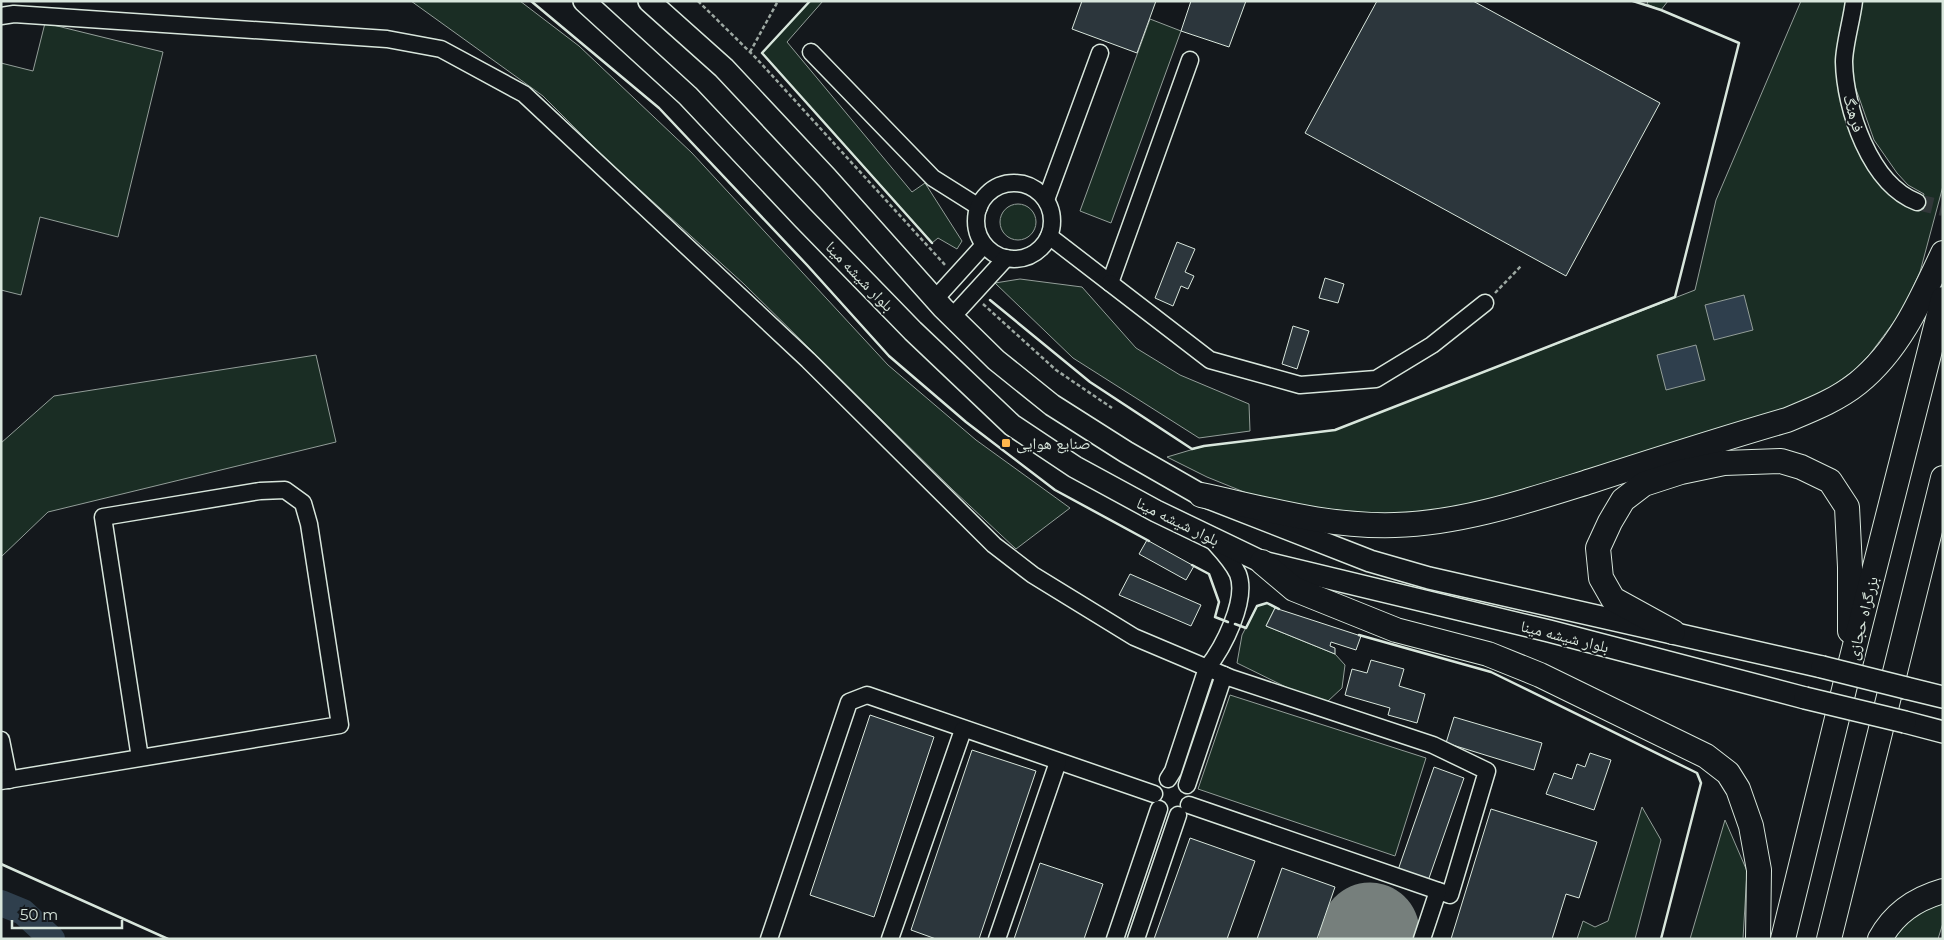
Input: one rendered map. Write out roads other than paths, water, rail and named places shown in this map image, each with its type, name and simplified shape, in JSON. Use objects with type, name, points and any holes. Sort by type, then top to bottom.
[{"type":"highway","points":[[1201,495],[1302,518],[1338,523],[1395,525],[1454,520],[1557,492],[1787,420],[1823,405],[1858,383],[1894,345],[1920,301],[1943,253]]},
{"type":"highway","name":"بزرگراه حجازی","points":[[1783,939],[1850,664],[1943,299]]},
{"type":"highway","points":[[1673,632],[1613,599],[1601,578],[1598,548],[1623,500],[1644,484],[1681,472],[1724,463],[1781,461],[1801,467],[1830,481],[1847,507],[1850,567],[1850,664]]},
{"type":"highway","points":[[1829,939],[1943,478]]},
{"type":"highway","points":[[1262,562],[1294,589],[1396,630],[1488,654],[1540,675],[1706,756],[1728,773],[1738,789],[1751,826],[1759,870],[1758,939]]},
{"type":"highway","points":[[1880,939],[1899,912],[1915,902],[1943,891]]},
{"type":"main road","name":"بلوار شیشه مینا","points":[[584,1],[688,96],[913,331],[1012,424],[1075,467],[1156,511],[1262,562],[1549,632],[1943,732]]},
{"type":"main road","name":"بلوار شیشه مینا","points":[[649,1],[724,68],[827,178],[935,299],[996,360],[1052,405],[1126,452],[1201,495],[1370,562],[1429,578],[1673,632],[1943,697]]},
{"type":"street","name":"فرهنگ","points":[[1854,1],[1844,60],[1846,86],[1858,134],[1866,150],[1887,180],[1906,198],[1917,202]]},
{"type":"street","points":[[1,16],[14,14],[387,39],[441,49],[449,53],[524,94],[808,360],[994,545],[1033,575],[1134,637],[1224,675],[1433,745],[1487,770],[1450,896],[1183,810],[1167,815],[1157,802],[1058,762],[867,696],[849,702],[769,939]]},
{"type":"street","points":[[811,52],[933,178],[979,207]]},
{"type":"street","points":[[1046,200],[1100,54]]},
{"type":"street","points":[[1110,283],[1190,60]]},
{"type":"street","points":[[1017,183],[1028,186],[1038,191],[1046,200],[1052,223],[1049,236],[1042,247],[1031,255],[1019,259],[1006,258],[994,253],[984,244],[978,233],[976,220],[979,207],[986,196],[995,188],[1005,184],[1017,183]]},
{"type":"street","points":[[1049,236],[1210,360],[1300,385],[1376,379],[1432,345],[1485,303]]},
{"type":"street","points":[[935,299],[984,244]]},
{"type":"street","points":[[952,317],[1006,258]]},
{"type":"street","points":[[1,740],[5,781],[340,725],[309,524],[303,503],[285,490],[260,491],[103,517],[140,758]]},
{"type":"street","points":[[1114,939],[1157,802],[1159,785],[1168,779],[1173,771],[1207,668],[1217,655],[1240,602],[1238,575],[1226,555],[1209,536]]},
{"type":"street","points":[[1187,785],[1224,675]]},
{"type":"street","points":[[890,939],[963,730]]},
{"type":"street","points":[[997,939],[1058,762]]},
{"type":"street","points":[[1136,939],[1183,810],[1191,795],[1187,785],[1178,779],[1168,779]]},
{"type":"street","points":[[1422,939],[1438,891]]},
{"type":"water","points":[[1744,295],[1753,330],[1714,340],[1705,305]]},
{"type":"water","points":[[1696,345],[1705,380],[1666,390],[1657,355]]},
{"type":"waterway","points":[[1,903],[23,912],[52,939]]},
{"type":"tunnel","points":[[1917,202],[1943,208]]},
{"type":"place","name":"صنایع هوایی","points":[[1006,443]]}]
